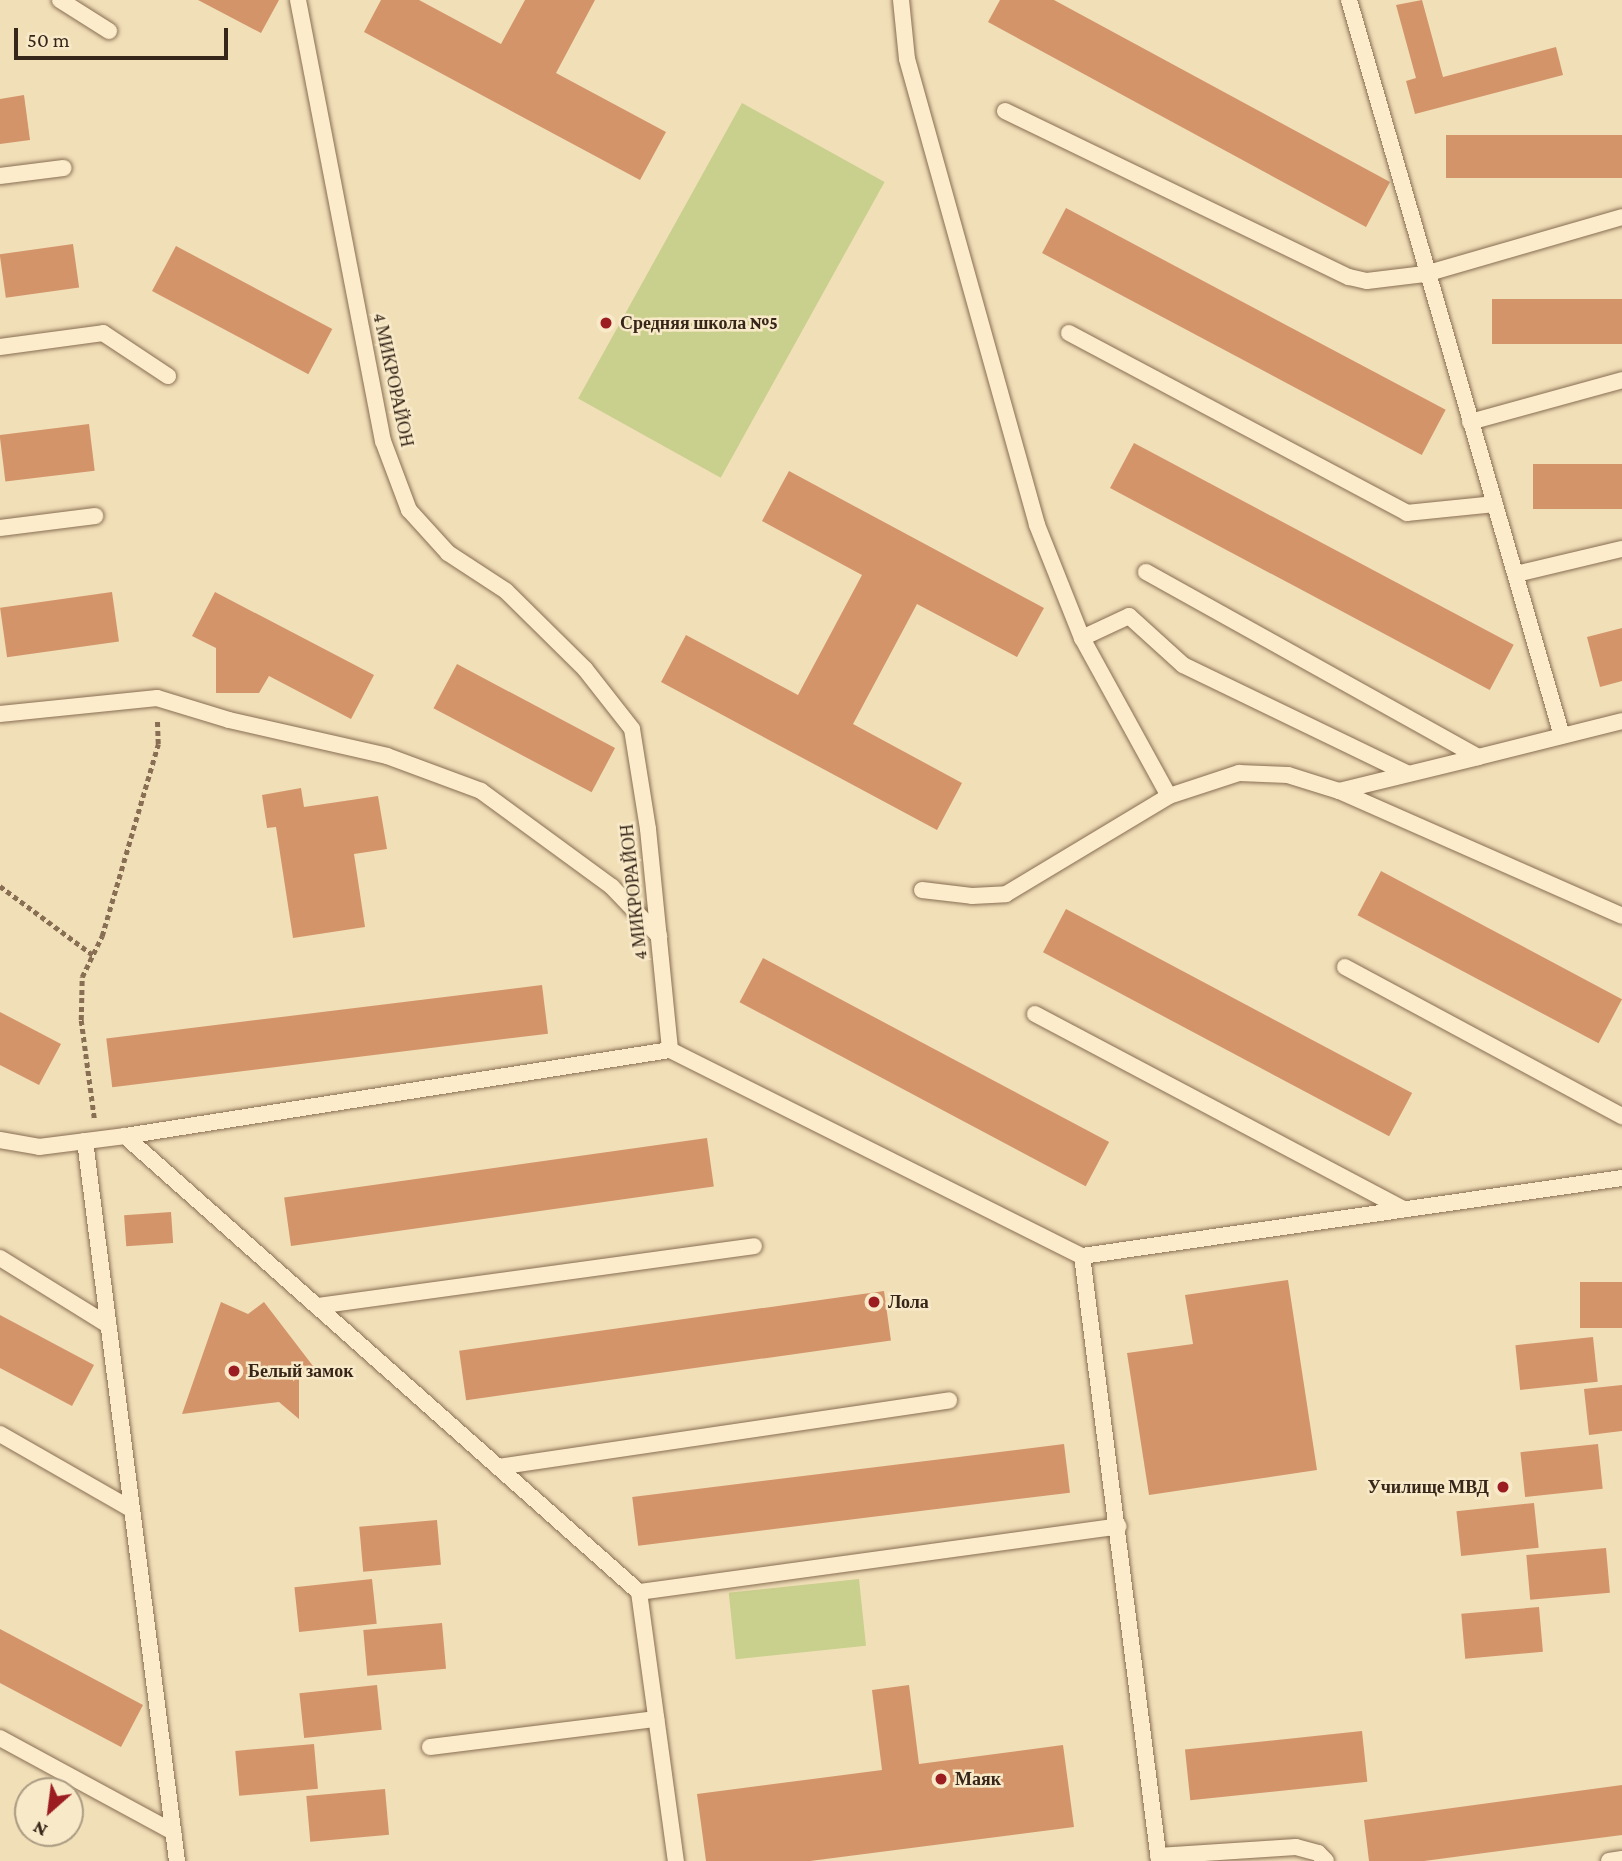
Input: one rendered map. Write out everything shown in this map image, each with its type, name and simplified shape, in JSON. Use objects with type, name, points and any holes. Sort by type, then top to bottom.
[{"type":"lane","points":[[60,0],[108,31]]},
{"type":"lane","name":"4 МИКРОРАЙОН","points":[[298,0],[383,441],[409,510],[448,553],[506,591],[546,630],[585,669],[632,729],[659,936],[670,1050]]},
{"type":"lane","points":[[901,0],[906,59],[1037,525],[1082,638],[1169,796]]},
{"type":"lane","points":[[1349,0],[1425,274],[1562,736]]},
{"type":"lane","points":[[1005,111],[1349,277],[1367,281],[1425,274],[1622,217]]},
{"type":"lane","points":[[0,176],[63,169]]},
{"type":"lane","points":[[0,347],[103,333],[168,376]]},
{"type":"lane","points":[[1069,333],[1407,513],[1495,504]]},
{"type":"lane","points":[[1470,422],[1622,380]]},
{"type":"lane","points":[[0,528],[95,516]]},
{"type":"lane","points":[[1516,574],[1622,549]]},
{"type":"lane","points":[[1146,572],[1478,757]]},
{"type":"lane","points":[[1082,638],[1129,616],[1182,666],[1408,774]]},
{"type":"lane","points":[[0,714],[157,698],[229,720],[387,756],[481,791],[612,887],[659,936]]},
{"type":"lane","points":[[1339,792],[1622,721]]},
{"type":"lane","points":[[922,890],[972,896],[1006,894],[1169,796],[1239,773],[1288,775],[1339,792],[1622,916]]},
{"type":"lane","points":[[1345,967],[1622,1116]]},
{"type":"lane","points":[[1035,1014],[1404,1209]]},
{"type":"lane","points":[[0,1140],[39,1147],[125,1136],[670,1050],[1082,1256],[1622,1178]]},
{"type":"lane","points":[[125,1136],[639,1592],[676,1861]]},
{"type":"lane","points":[[85,1141],[177,1861]]},
{"type":"lane","points":[[317,1306],[754,1246]]},
{"type":"lane","points":[[1082,1256],[1158,1859],[1296,1847],[1318,1853],[1326,1861]]},
{"type":"lane","points":[[0,1258],[108,1325]]},
{"type":"lane","points":[[498,1466],[949,1400]]},
{"type":"lane","points":[[0,1434],[131,1509]]},
{"type":"lane","points":[[639,1592],[1118,1526]]},
{"type":"lane","points":[[430,1747],[656,1719]]},
{"type":"lane","points":[[0,1738],[173,1832]]},
{"type":"lane","points":[[1609,1861],[1622,1859]]},
{"type":"path","points":[[85,1141],[94,1117],[80,1020],[82,977],[93,955],[158,744],[157,698]]},
{"type":"path","points":[[0,886],[93,955]]},
{"type":"green space","points":[[742,103],[885,182],[721,478],[578,399]]},
{"type":"green space","points":[[859,1579],[866,1646],[736,1659],[729,1593]]},
{"type":"building","points":[[198,0],[279,0],[261,33]]},
{"type":"building","points":[[381,0],[419,0],[501,44],[525,0],[595,0],[556,73],[666,132],[640,180],[364,32]]},
{"type":"building","points":[[1000,0],[1054,0],[1390,182],[1366,227],[988,22]]},
{"type":"building","points":[[1422,0],[1443,77],[1556,47],[1563,75],[1415,114],[1406,81],[1416,78],[1396,5]]},
{"type":"building","points":[[24,95],[30,140],[0,144],[0,99]]},
{"type":"building","points":[[1446,135],[1622,135],[1622,178],[1446,178]]},
{"type":"building","points":[[1066,208],[1446,410],[1422,455],[1042,253]]},
{"type":"building","points":[[73,244],[79,288],[6,298],[0,254]]},
{"type":"building","points":[[176,246],[332,329],[308,374],[152,291]]},
{"type":"building","points":[[1492,299],[1622,299],[1622,344],[1492,344]]},
{"type":"building","points":[[89,424],[95,471],[5,482],[0,435]]},
{"type":"building","points":[[1134,443],[1514,645],[1490,690],[1110,488]]},
{"type":"building","points":[[1533,464],[1622,464],[1622,509],[1533,509]]},
{"type":"building","points":[[789,471],[1044,608],[1017,657],[917,604],[853,724],[962,783],[937,830],[661,682],[686,635],[798,695],[862,575],[762,521]]},
{"type":"building","points":[[112,592],[119,642],[7,657],[0,608]]},
{"type":"building","points":[[215,592],[374,675],[351,719],[269,676],[259,693],[216,693],[216,648],[192,636]]},
{"type":"building","points":[[1622,628],[1622,681],[1600,687],[1587,637]]},
{"type":"building","points":[[457,664],[615,748],[592,792],[434,708]]},
{"type":"building","points":[[301,788],[304,807],[378,796],[387,849],[354,854],[365,927],[293,938],[276,827],[267,828],[262,795]]},
{"type":"building","points":[[1381,871],[1622,999],[1599,1043],[1358,915]]},
{"type":"building","points":[[1066,909],[1412,1093],[1389,1136],[1043,952]]},
{"type":"building","points":[[763,958],[1109,1142],[1086,1186],[740,1002]]},
{"type":"building","points":[[542,985],[548,1034],[112,1087],[106,1039]]},
{"type":"building","points":[[0,1012],[61,1044],[39,1085],[0,1065]]},
{"type":"building","points":[[707,1138],[714,1187],[291,1246],[284,1197]]},
{"type":"building","points":[[171,1212],[173,1243],[126,1246],[124,1215]]},
{"type":"building","points":[[1288,1280],[1317,1470],[1149,1495],[1127,1353],[1193,1344],[1185,1295]]},
{"type":"building","points":[[1580,1282],[1622,1282],[1622,1328],[1580,1328]]},
{"type":"building","points":[[884,1291],[891,1341],[466,1400],[459,1351]]},
{"type":"building","points":[[221,1302],[248,1314],[264,1302],[313,1366],[299,1378],[299,1419],[279,1402],[182,1414]]},
{"type":"building","points":[[0,1315],[94,1365],[72,1406],[0,1368]]},
{"type":"building","points":[[1593,1337],[1598,1382],[1520,1390],[1515,1345]]},
{"type":"building","points":[[1622,1385],[1622,1431],[1589,1435],[1584,1389]]},
{"type":"building","points":[[1064,1444],[1070,1493],[638,1546],[632,1497]]},
{"type":"building","points":[[1598,1444],[1603,1489],[1525,1497],[1520,1452]]},
{"type":"building","points":[[1534,1503],[1539,1548],[1461,1556],[1456,1511]]},
{"type":"building","points":[[437,1520],[441,1565],[363,1572],[359,1527]]},
{"type":"building","points":[[1606,1548],[1610,1593],[1530,1600],[1526,1555]]},
{"type":"building","points":[[372,1579],[377,1624],[299,1632],[294,1587]]},
{"type":"building","points":[[1539,1607],[1543,1652],[1465,1659],[1461,1614]]},
{"type":"building","points":[[442,1623],[446,1669],[367,1676],[363,1630]]},
{"type":"building","points":[[0,1629],[143,1705],[121,1747],[0,1683]]},
{"type":"building","points":[[377,1685],[382,1730],[304,1738],[299,1693]]},
{"type":"building","name":"Маяк","points":[[909,1685],[919,1764],[1063,1745],[1074,1827],[810,1861],[706,1861],[697,1794],[882,1770],[872,1690]]},
{"type":"building","points":[[1362,1731],[1367,1782],[1190,1800],[1185,1750]]},
{"type":"building","points":[[314,1744],[318,1789],[239,1796],[235,1751]]},
{"type":"building","points":[[1622,1785],[1622,1835],[1424,1861],[1369,1861],[1364,1820]]},
{"type":"building","points":[[385,1789],[389,1835],[310,1842],[306,1796]]},
{"type":"place","name":"Средняя школа №5","points":[[606,323]]},
{"type":"place","name":"Лола","points":[[874,1302]]},
{"type":"place","name":"Белый замок","points":[[234,1371]]},
{"type":"place","name":"Училище МВД","points":[[1503,1487]]},
{"type":"place","name":"Маяк","points":[[941,1779]]}]
